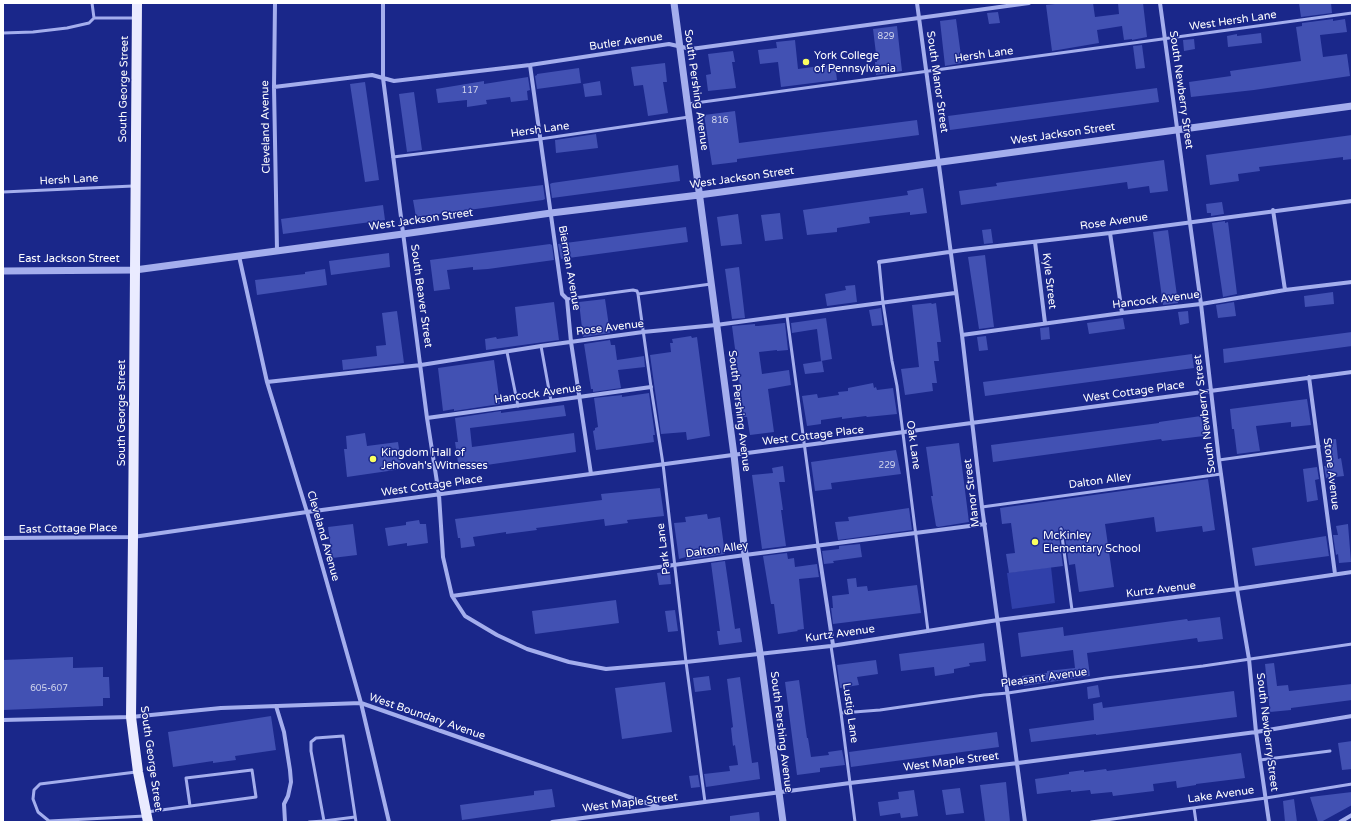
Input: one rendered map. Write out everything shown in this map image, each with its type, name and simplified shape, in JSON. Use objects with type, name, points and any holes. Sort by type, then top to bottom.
[{"type":"main road","name":"South George Street","points":[[137,3],[131,717],[138,772],[147,817]]},
{"type":"street","name":"Cleveland Avenue","points":[[276,3],[274,87],[277,250]]},
{"type":"street","name":"South Beaver Street","points":[[383,3],[383,78],[427,418],[439,495]]},
{"type":"street","name":"South Pershing Avenue","points":[[674,3],[734,455],[745,555],[760,653],[782,822]]},
{"type":"street","name":"South Manor Street","points":[[917,3],[939,162]]},
{"type":"street","name":"Butler Avenue","points":[[274,87],[372,75],[394,81],[666,45],[691,48],[1029,3]]},
{"type":"street","name":"South Newberry Street","points":[[1160,3],[1201,304],[1219,460],[1248,659],[1256,732],[1269,822]]},
{"type":"street","name":"Bierman Avenue","points":[[530,64],[562,294],[567,298],[571,342],[591,474]]},
{"type":"street","name":"West Jackson Street","points":[[135,270],[1352,106]]},
{"type":"street","name":"Manor Street","points":[[939,162],[973,423],[982,507],[1025,822]]},
{"type":"street","name":"Rose Avenue","points":[[879,262],[1110,233],[1352,200]]},
{"type":"street","points":[[1273,210],[1286,290]]},
{"type":"street","points":[[1110,233],[1122,313]]},
{"type":"street","name":"Kyle Street","points":[[1035,242],[1045,323]]},
{"type":"street","name":"Cleveland Avenue","points":[[239,256],[267,382],[307,512],[361,703],[389,822]]},
{"type":"street","name":"East Jackson Street","points":[[3,271],[135,270]]},
{"type":"street","name":"Hancock Avenue","points":[[962,335],[1122,313],[1201,304],[1286,290],[1352,282]]},
{"type":"street","name":"Rose Avenue","points":[[267,382],[421,365],[643,332],[788,316],[955,292]]},
{"type":"street","name":"West Cottage Place","points":[[133,537],[307,512],[1352,372]]},
{"type":"street","name":"Stone Avenue","points":[[1309,377],[1335,574]]},
{"type":"street","name":"Hancock Avenue","points":[[427,418],[651,386]]},
{"type":"street","name":"Kurtz Avenue","points":[[439,495],[443,557],[452,596],[465,616],[497,635],[527,649],[569,662],[606,669],[832,646],[998,620],[1237,589],[1352,572]]},
{"type":"street","name":"Dalton Alley","points":[[452,596],[745,555],[985,524]]},
{"type":"street","name":"East Cottage Place","points":[[3,538],[133,537]]},
{"type":"street","name":"Lustig Lane","points":[[818,546],[832,646]]},
{"type":"street","name":"West Boundary Avenue","points":[[3,720],[131,717],[221,708],[361,703],[660,808]]},
{"type":"street","points":[[276,706],[284,732],[291,782],[288,796],[284,804],[284,822]]},
{"type":"street","name":"West Maple Street","points":[[552,822],[1256,732],[1352,716]]},
{"type":"street","points":[[1340,822],[1352,815]]},
{"type":"lane","points":[[92,3],[94,18]]},
{"type":"lane","name":"West Hersh Lane","points":[[1165,39],[1352,13]]},
{"type":"lane","points":[[3,33],[33,32],[67,28],[89,23],[94,18],[137,18]]},
{"type":"lane","name":"Hersh Lane","points":[[687,104],[1165,39]]},
{"type":"lane","name":"Hersh Lane","points":[[393,157],[540,140],[689,116]]},
{"type":"lane","name":"Hersh Lane","points":[[3,192],[135,186]]},
{"type":"lane","name":"Oak Lane","points":[[879,262],[883,302],[897,386],[928,631]]},
{"type":"lane","points":[[567,298],[633,290],[637,291],[638,294],[711,284]]},
{"type":"lane","name":"Park Lane","points":[[638,294],[663,464],[686,662],[705,802]]},
{"type":"lane","points":[[788,316],[818,546]]},
{"type":"lane","points":[[541,346],[551,401]]},
{"type":"lane","points":[[507,352],[518,406]]},
{"type":"lane","points":[[1219,460],[1319,446]]},
{"type":"lane","name":"Dalton Alley","points":[[982,507],[1221,474]]},
{"type":"lane","points":[[1061,529],[1072,610]]},
{"type":"lane","name":"Pleasant Avenue","points":[[842,713],[880,710],[1008,693],[1352,644]]},
{"type":"lane","name":"Lustig Lane","points":[[832,646],[842,713],[855,822]]},
{"type":"lane","points":[[324,821],[311,751],[311,742],[316,738],[342,736],[356,822]]},
{"type":"lane","points":[[1260,760],[1330,751]]},
{"type":"lane","points":[[138,772],[40,784],[34,790],[33,799],[38,812],[49,821],[147,817],[190,806],[256,797],[252,770],[186,778],[190,806]]},
{"type":"lane","name":"Lake Avenue","points":[[1091,822],[1266,798],[1352,784]]},
{"type":"lane","points":[[1194,808],[1196,822]]},
{"type":"lane","points":[[309,822],[355,817]]},
{"type":"shaded area","points":[[1051,567],[1055,603],[1012,609],[1007,573]]},
{"type":"building","points":[[1064,3],[1093,3],[1095,17],[1119,14],[1118,3],[1143,3],[1147,37],[1124,40],[1122,26],[1097,30],[1099,43],[1052,51],[1046,5]]},
{"type":"building","points":[[1299,3],[1331,3],[1332,13],[1301,17]]},
{"type":"building","points":[[998,12],[1000,23],[989,24],[987,13]]},
{"type":"building","points":[[956,19],[962,63],[945,66],[940,21]]},
{"type":"building","points":[[1333,19],[1333,21],[1345,19],[1347,32],[1320,35],[1323,57],[1347,54],[1350,76],[1254,90],[1191,97],[1189,82],[1231,76],[1230,71],[1301,61],[1296,27],[1302,26],[1302,23]]},
{"type":"building","points":[[897,26],[902,71],[876,75],[875,62],[877,62],[873,29]]},
{"type":"building","points":[[1261,33],[1262,43],[1228,47],[1227,36]]},
{"type":"building","points":[[1194,39],[1195,49],[1184,51],[1183,40]]},
{"type":"building","points":[[795,40],[798,69],[835,64],[837,80],[781,87],[778,62],[760,64],[758,50],[777,48],[776,42]]},
{"type":"building","points":[[1142,45],[1145,68],[1136,69],[1133,46]]},
{"type":"building","points":[[733,51],[735,62],[732,62],[736,88],[708,91],[706,75],[711,74],[708,54]]},
{"type":"building","points":[[665,63],[667,82],[663,82],[668,113],[648,116],[643,85],[634,86],[631,67]]},
{"type":"building","points":[[579,68],[581,83],[537,89],[535,76],[537,74]]},
{"type":"building","points":[[528,77],[530,90],[527,91],[528,100],[511,102],[510,97],[486,100],[487,104],[467,107],[467,100],[438,103],[436,89],[484,81],[484,84]]},
{"type":"building","points":[[600,81],[602,95],[585,97],[583,84]]},
{"type":"building","points":[[365,82],[379,180],[365,182],[350,84]]},
{"type":"building","points":[[1157,88],[1159,102],[950,130],[948,116]]},
{"type":"building","points":[[414,92],[422,150],[407,152],[399,94]]},
{"type":"building","points":[[735,111],[739,143],[917,120],[919,135],[737,159],[737,162],[712,165],[704,115]]},
{"type":"building","points":[[596,134],[598,148],[556,153],[555,140]]},
{"type":"building","points":[[1352,135],[1352,159],[1343,160],[1343,157],[1259,167],[1260,171],[1238,174],[1239,181],[1210,185],[1206,155]]},
{"type":"building","points":[[1164,160],[1168,191],[1150,193],[1149,186],[1128,189],[1127,182],[961,205],[959,191],[997,186],[996,183]]},
{"type":"building","points":[[678,165],[680,181],[552,198],[550,184],[552,183]]},
{"type":"building","points":[[543,185],[545,199],[543,200],[416,217],[413,200]]},
{"type":"building","points":[[923,188],[927,213],[910,215],[910,212],[869,217],[870,223],[837,228],[837,232],[807,235],[803,210],[908,195],[907,191]]},
{"type":"building","points":[[1222,202],[1224,214],[1211,216],[1211,213],[1207,213],[1206,204]]},
{"type":"building","points":[[383,205],[385,220],[283,234],[281,219]]},
{"type":"building","points":[[780,213],[783,239],[765,241],[761,215]]},
{"type":"building","points":[[738,214],[742,244],[721,246],[717,217]]},
{"type":"building","points":[[1225,221],[1225,223],[1228,222],[1237,294],[1223,297],[1212,223]]},
{"type":"building","points":[[686,227],[688,242],[561,259],[558,244]]},
{"type":"building","points":[[991,229],[993,243],[984,244],[982,230]]},
{"type":"building","points":[[1168,230],[1178,303],[1163,305],[1153,232]]},
{"type":"building","points":[[550,244],[552,245],[554,260],[488,269],[473,270],[473,267],[447,270],[450,289],[434,291],[430,260]]},
{"type":"building","points":[[389,253],[390,267],[331,275],[329,261]]},
{"type":"building","points":[[985,255],[994,327],[979,329],[968,257]]},
{"type":"building","points":[[739,267],[745,318],[732,319],[725,269]]},
{"type":"building","points":[[325,269],[327,285],[257,295],[255,280],[305,274],[305,272]]},
{"type":"building","points":[[855,285],[857,302],[827,306],[825,294],[846,290],[845,286]]},
{"type":"building","points":[[1333,292],[1334,304],[1305,307],[1304,296]]},
{"type":"building","points":[[605,299],[610,333],[583,337],[579,302]]},
{"type":"building","points":[[554,302],[559,340],[486,350],[485,339],[518,336],[515,307]]},
{"type":"building","points":[[1234,302],[1236,316],[1218,318],[1216,305]]},
{"type":"building","points":[[936,303],[941,342],[937,342],[939,361],[934,361],[937,383],[932,383],[933,391],[905,395],[901,369],[919,367],[912,305]]},
{"type":"building","points":[[881,308],[883,325],[872,326],[869,310]]},
{"type":"building","points":[[397,311],[404,363],[343,370],[342,360],[377,356],[376,346],[386,345],[382,313]]},
{"type":"building","points":[[1188,311],[1189,323],[1180,325],[1178,312]]},
{"type":"building","points":[[826,318],[832,359],[821,361],[817,329],[792,333],[791,323]]},
{"type":"building","points":[[1123,318],[1125,329],[1089,334],[1087,323]]},
{"type":"building","points":[[785,323],[788,350],[759,352],[762,374],[789,370],[791,385],[768,389],[774,432],[750,435],[747,417],[744,417],[732,326],[755,324],[755,326],[758,326]]},
{"type":"building","points":[[1049,327],[1050,339],[1041,340],[1040,328]]},
{"type":"building","points":[[1352,332],[1352,346],[1224,363],[1223,349]]},
{"type":"building","points":[[691,336],[692,338],[697,337],[710,436],[687,440],[686,432],[661,434],[650,355],[671,352],[670,343],[673,343],[672,339]]},
{"type":"building","points":[[986,336],[988,350],[979,351],[977,337]]},
{"type":"building","points":[[610,340],[611,345],[615,345],[617,360],[644,356],[645,367],[618,370],[621,388],[593,392],[593,389],[591,389],[584,344]]},
{"type":"building","points":[[1192,354],[1194,368],[985,396],[983,382]]},
{"type":"building","points":[[494,360],[500,404],[454,411],[454,409],[443,411],[438,368]]},
{"type":"building","points":[[822,361],[824,372],[805,374],[803,364]]},
{"type":"building","points":[[873,383],[874,388],[876,387],[877,390],[893,388],[897,414],[842,419],[842,417],[821,420],[821,424],[807,426],[802,396],[817,394],[818,398],[839,395],[838,392],[848,391],[848,388]]},
{"type":"building","points":[[649,393],[655,435],[653,435],[654,442],[596,450],[593,431],[598,427],[594,398],[622,395],[622,397]]},
{"type":"building","points":[[1307,399],[1311,425],[1291,427],[1291,422],[1256,426],[1260,451],[1237,454],[1230,409]]},
{"type":"building","points":[[564,405],[566,416],[470,428],[472,447],[574,433],[576,452],[459,469],[455,442],[458,442],[455,418],[501,411],[501,413]]},
{"type":"building","points":[[1201,416],[1204,436],[1162,441],[1161,439],[993,462],[991,445]]},
{"type":"building","name":"Kingdom Hall of Jehovah's Witnesses","points":[[365,433],[367,446],[398,442],[402,469],[347,477],[344,449],[347,449],[346,436]]},
{"type":"building","points":[[1336,439],[1338,459],[1341,458],[1344,476],[1326,478],[1323,440]]},
{"type":"building","points":[[959,443],[969,522],[938,527],[936,526],[931,496],[933,496],[926,447]]},
{"type":"building","points":[[896,450],[901,474],[831,483],[832,489],[815,491],[811,462]]},
{"type":"building","points":[[783,466],[785,482],[779,482],[786,546],[762,549],[752,475],[773,473],[772,468]]},
{"type":"building","points":[[1317,467],[1319,479],[1315,480],[1318,500],[1307,502],[1303,469]]},
{"type":"building","name":"McKinley Elementary School","points":[[1208,479],[1215,530],[1203,532],[1202,526],[1156,532],[1154,517],[1105,524],[1114,587],[1079,592],[1075,564],[1069,565],[1064,529],[1062,526],[1058,529],[1063,566],[1009,573],[1006,554],[1015,553],[1011,523],[1002,524],[1000,508]]},
{"type":"building","points":[[660,488],[664,516],[627,520],[628,523],[605,526],[604,519],[536,528],[537,530],[506,534],[506,532],[473,537],[475,546],[461,548],[460,538],[458,538],[455,519],[602,500],[601,494]]},
{"type":"building","points":[[909,508],[912,530],[838,540],[835,522],[849,521],[848,517]]},
{"type":"building","points":[[707,514],[708,519],[720,517],[725,554],[686,560],[686,557],[679,559],[674,523],[686,522],[685,517]]},
{"type":"building","points":[[419,520],[420,524],[426,524],[428,543],[407,546],[407,543],[388,546],[385,528],[406,525],[406,522]]},
{"type":"building","points":[[353,524],[357,555],[332,558],[328,527]]},
{"type":"building","points":[[1348,524],[1351,562],[1339,563],[1338,554],[1336,555],[1333,535],[1338,535],[1336,526]]},
{"type":"building","points":[[1326,536],[1329,556],[1255,566],[1252,548]]},
{"type":"building","points":[[860,544],[862,557],[833,561],[834,563],[824,564],[822,551],[839,549],[839,546]]},
{"type":"building","points":[[787,553],[788,559],[794,558],[795,567],[817,564],[819,577],[799,579],[804,629],[778,634],[774,604],[771,604],[763,556]]},
{"type":"building","points":[[725,561],[735,629],[740,628],[742,642],[719,645],[717,631],[720,631],[711,563]]},
{"type":"building","points":[[670,571],[671,584],[659,585],[657,573]]},
{"type":"building","points":[[856,578],[857,587],[867,586],[868,591],[917,585],[921,613],[833,624],[831,608],[833,608],[832,596],[849,594],[847,579]]},
{"type":"building","points":[[616,600],[619,623],[535,634],[532,611]]},
{"type":"building","points":[[675,610],[678,631],[668,632],[665,611]]},
{"type":"building","points":[[1220,617],[1223,639],[1198,642],[1197,638],[1087,653],[1090,676],[1024,686],[1022,676],[1047,673],[1047,671],[1075,668],[1073,650],[1021,657],[1018,633],[1063,627],[1064,636],[1187,619],[1188,621]]},
{"type":"building","points":[[984,643],[986,661],[969,663],[970,666],[954,669],[954,673],[935,676],[934,667],[901,671],[899,654]]},
{"type":"building","points":[[73,657],[73,668],[103,667],[103,677],[109,677],[110,698],[103,698],[103,706],[3,710],[3,660]]},
{"type":"building","points":[[876,660],[878,674],[857,677],[859,685],[840,688],[837,665]]},
{"type":"building","points":[[1274,663],[1277,686],[1288,685],[1289,691],[1352,684],[1352,700],[1270,712],[1265,664]]},
{"type":"building","points":[[709,676],[711,690],[695,692],[693,678]]},
{"type":"building","points":[[740,677],[752,763],[758,762],[760,779],[706,787],[704,774],[730,771],[729,766],[738,765],[735,745],[733,746],[731,728],[733,727],[727,679]]},
{"type":"building","points":[[799,680],[811,757],[829,755],[828,752],[842,750],[845,765],[820,768],[820,772],[797,775],[785,682]]},
{"type":"building","points":[[665,682],[672,732],[622,739],[615,688]]},
{"type":"building","points":[[1098,685],[1100,697],[1088,699],[1087,687]]},
{"type":"building","points":[[1234,691],[1237,717],[1031,742],[1029,729],[1094,720],[1093,704],[1102,702],[1103,708]]},
{"type":"building","points":[[271,716],[276,750],[235,756],[236,760],[213,763],[213,761],[173,767],[168,732]]},
{"type":"building","points":[[997,732],[999,747],[851,767],[849,752]]},
{"type":"building","points":[[1352,741],[1352,769],[1342,770],[1338,743]]},
{"type":"building","points":[[1241,753],[1245,778],[1177,788],[1176,781],[1153,784],[1154,791],[1113,796],[1112,792],[1091,794],[1090,790],[1071,792],[1071,790],[1037,794],[1035,779],[1069,774],[1069,772],[1084,770],[1084,772],[1106,769],[1107,771]]},
{"type":"building","points":[[698,775],[700,787],[691,788],[689,776]]},
{"type":"building","points":[[1006,782],[1010,822],[985,822],[980,785]]},
{"type":"building","points":[[960,788],[964,813],[946,815],[942,790]]},
{"type":"building","points":[[552,789],[555,807],[462,820],[460,805],[534,795],[534,791]]},
{"type":"building","points":[[914,790],[918,816],[901,818],[900,813],[880,816],[878,802],[899,799],[898,792]]},
{"type":"building","points":[[1352,792],[1352,805],[1321,822],[1318,822],[1310,797]]},
{"type":"building","points":[[1294,799],[1297,822],[1285,822],[1283,801]]},
{"type":"building","points":[[759,812],[760,822],[730,822],[730,816]]},
{"type":"place","name":"York College of Pennsylvania","points":[[806,62]]},
{"type":"place","name":"Kingdom Hall of Jehovah's Witnesses","points":[[373,459]]},
{"type":"place","name":"McKinley Elementary School","points":[[1035,542]]}]
